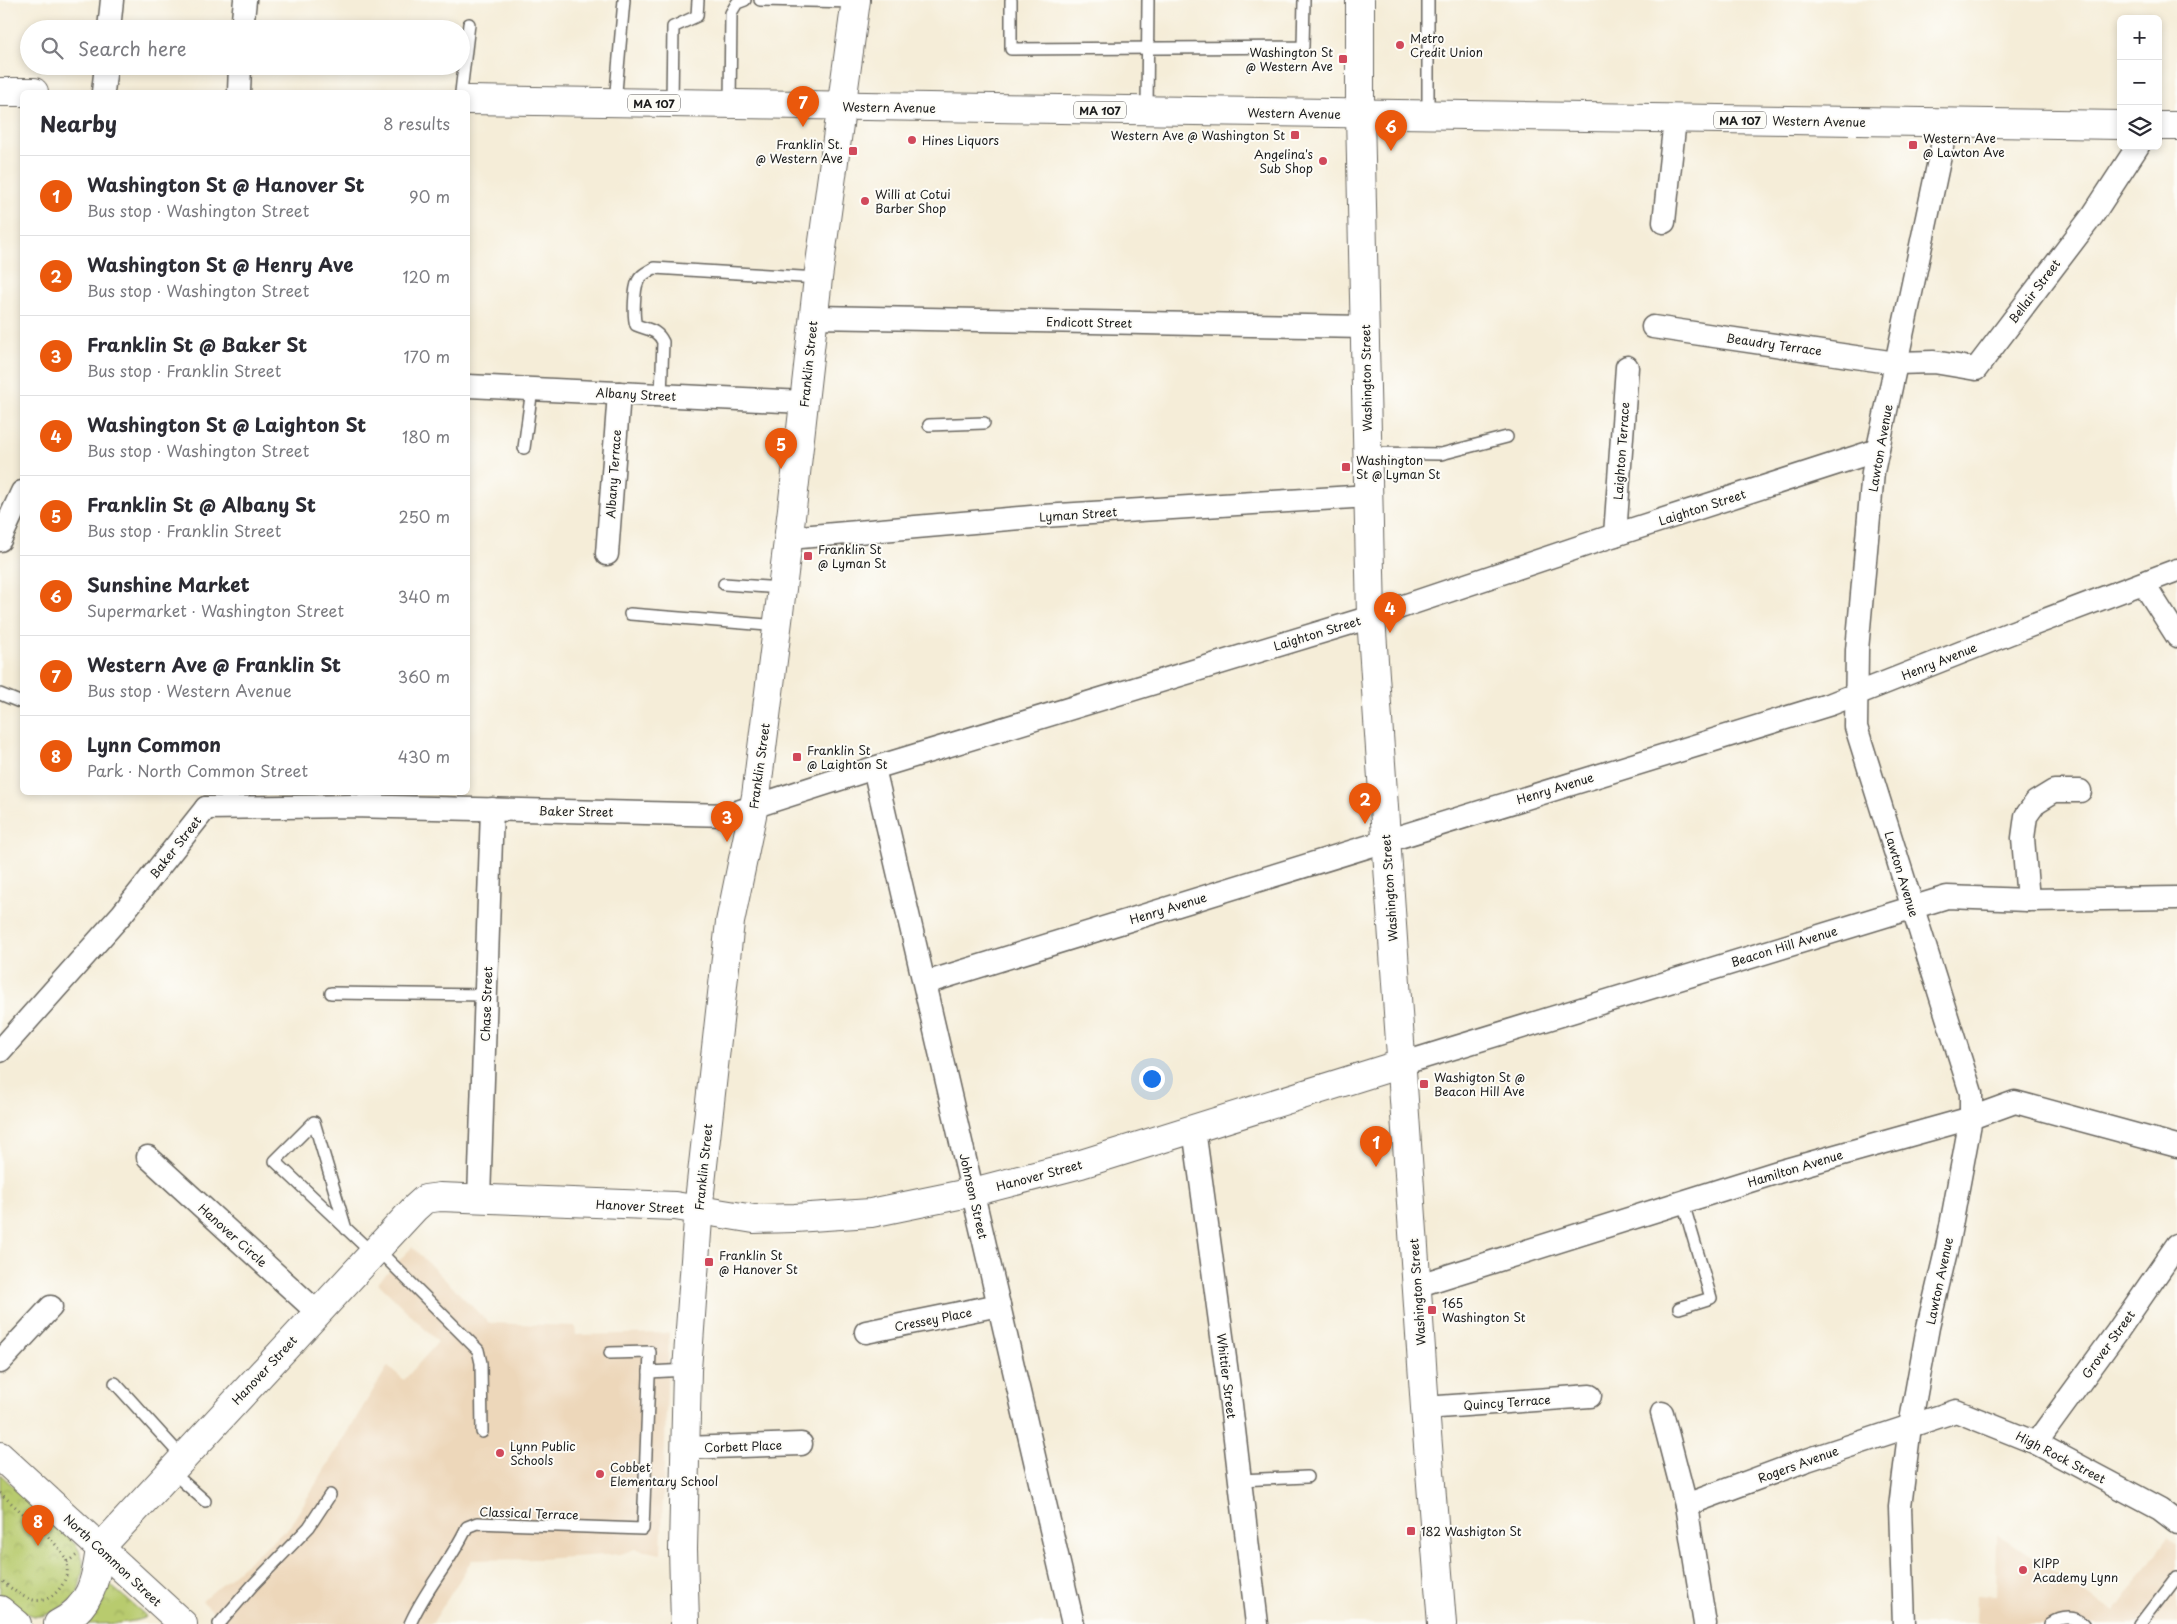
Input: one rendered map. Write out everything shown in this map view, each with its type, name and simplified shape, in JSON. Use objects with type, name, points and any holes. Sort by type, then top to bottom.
[{"type":"main road","name":"Washington Street","points":[[1360,0],[1360,114],[1371,617],[1400,1064],[1442,1624]]},
{"type":"main road","name":"Franklin Street","points":[[685,1624],[683,1563],[687,1370],[698,1210],[730,922],[754,807],[789,538],[818,278],[856,1]]},
{"type":"main road","points":[[0,92],[20,92]]},
{"type":"main road","name":"Western Avenue","points":[[470,100],[2117,125]]},
{"type":"main road","points":[[2162,126],[2177,126]]},
{"type":"main road","name":"Hanover Street","points":[[100,1548],[414,1208],[426,1199],[440,1197],[479,1198],[675,1206],[754,1219],[871,1213],[973,1192],[1081,1164],[1400,1064]]},
{"type":"main road","name":"North Common Street","points":[[0,1456],[183,1624]]},
{"type":"main road","points":[[58,1624],[73,1615],[88,1598],[96,1572],[100,1548]]},
{"type":"main road","points":[[0,1610],[17,1624]]},
{"type":"street","points":[[110,20],[112,0]]},
{"type":"street","points":[[243,20],[245,0]]},
{"type":"street","points":[[103,90],[105,75]]},
{"type":"street","points":[[239,90],[240,75]]},
{"type":"street","points":[[1664,222],[1674,119]]},
{"type":"street","name":"Lawton Avenue","points":[[1904,1624],[1900,1507],[1910,1426],[1928,1327],[1947,1247],[1970,1118],[1970,1093],[1856,727],[1857,650],[1873,472],[1947,123]]},
{"type":"street","name":"Bellair Street","points":[[1896,363],[1934,362],[1976,369],[2093,215],[2135,150]]},
{"type":"street","name":"Endicott Street","points":[[814,318],[1365,327]]},
{"type":"street","name":"Beaudry Terrace","points":[[1652,327],[1896,363]]},
{"type":"street","name":"Laighton Terrace","points":[[1615,535],[1627,367]]},
{"type":"street","name":"Albany Street","points":[[470,386],[804,402]]},
{"type":"street","name":"Albany Terrace","points":[[607,554],[619,393]]},
{"type":"street","name":"Laighton Street","points":[[754,807],[874,768],[1371,617],[1615,535],[1878,450]]},
{"type":"street","points":[[0,540],[20,496]]},
{"type":"street","name":"Lyman Street","points":[[789,538],[1043,516],[1369,496]]},
{"type":"street","name":"Henry Avenue","points":[[925,984],[1386,840],[1822,707],[2177,570]]},
{"type":"street","points":[[2144,584],[2177,636]]},
{"type":"street","name":"Johnson Street","points":[[874,768],[1073,1624]]},
{"type":"street","points":[[2028,900],[2023,838],[2026,816],[2036,802],[2054,791],[2080,792]]},
{"type":"street","name":"Baker Street","points":[[0,1051],[122,914],[206,800],[403,800],[492,809],[728,815],[754,807]]},
{"type":"street","name":"Chase Street","points":[[479,1198],[492,809]]},
{"type":"street","name":"Beacon Hill Avenue","points":[[1400,1064],[1947,897],[2028,900],[2177,898]]},
{"type":"street","name":"Hamilton Avenue","points":[[1416,1286],[1778,1172],[1970,1118],[2016,1102],[2177,1146]]},
{"type":"street","name":"Whittier Street","points":[[1194,1129],[1257,1624]]},
{"type":"street","name":"Hanover Circle","points":[[148,1157],[318,1313]]},
{"type":"street","name":"Grover Street","points":[[2036,1443],[2117,1332],[2177,1245]]},
{"type":"street","name":"Cressey Place","points":[[866,1332],[999,1306]]},
{"type":"street","points":[[0,1362],[51,1307]]},
{"type":"street","name":"Quincy Terrace","points":[[1425,1408],[1590,1396]]},
{"type":"street","name":"High Rock Street","points":[[1910,1426],[1956,1411],[2036,1443],[2160,1509],[2177,1522]]},
{"type":"street","points":[[1662,1413],[1686,1505],[1706,1624]]},
{"type":"street","name":"Rogers Avenue","points":[[1686,1505],[1910,1426]]},
{"type":"street","name":"Corbett Place","points":[[685,1448],[800,1444]]},
{"type":"lane","points":[[615,103],[624,0]]},
{"type":"lane","points":[[672,104],[673,27],[697,16],[698,0]]},
{"type":"lane","points":[[730,104],[732,13],[738,3],[745,0]]},
{"type":"lane","points":[[760,0],[856,1]]},
{"type":"lane","points":[[1012,0],[1011,49],[1303,47],[1304,0]]},
{"type":"lane","points":[[1147,111],[1148,0]]},
{"type":"lane","points":[[1428,0],[1428,116]]},
{"type":"lane","points":[[461,90],[463,75]]},
{"type":"lane","points":[[661,395],[663,342],[660,334],[652,329],[636,325],[634,319],[637,282],[642,275],[654,268],[818,278]]},
{"type":"lane","points":[[524,448],[532,389]]},
{"type":"lane","points":[[929,425],[984,423]]},
{"type":"lane","points":[[1368,453],[1441,454],[1507,437]]},
{"type":"lane","points":[[724,584],[782,588]]},
{"type":"lane","points":[[630,614],[778,626]]},
{"type":"lane","points":[[0,694],[20,702]]},
{"type":"lane","points":[[330,993],[487,995]]},
{"type":"lane","points":[[346,1228],[314,1122],[275,1161],[346,1228],[374,1251],[478,1350],[481,1363],[482,1432]]},
{"type":"lane","points":[[1678,1308],[1711,1298],[1683,1203]]},
{"type":"lane","points":[[610,1352],[650,1352],[649,1372],[687,1370]]},
{"type":"lane","name":"Classical Terrace","points":[[410,1624],[427,1591],[452,1557],[467,1528],[477,1524],[643,1529],[649,1372]]},
{"type":"lane","points":[[115,1383],[205,1501]]},
{"type":"lane","points":[[1240,1480],[1307,1477]]},
{"type":"lane","points":[[219,1624],[252,1586],[309,1527],[330,1495]]},
{"type":"lane","points":[[2141,1624],[2177,1577]]},
{"type":"lane","points":[[2050,1624],[2056,1620],[2069,1618],[2079,1620],[2084,1624]]},
{"type":"path","points":[[0,1493],[61,1551],[68,1567],[64,1581],[57,1591],[40,1601],[29,1599],[0,1579]]},
{"type":"shaded area","name":"Lynn Public Schools","points":[[412,1247],[489,1323],[575,1326],[576,1335],[669,1333],[661,1554],[635,1549],[621,1554],[539,1559],[472,1560],[432,1624],[227,1624],[202,1601],[290,1526],[388,1366],[404,1380],[438,1342],[378,1283]]},
{"type":"shaded area","name":"KIPP Academy Lynn","points":[[1997,1534],[2114,1612],[2168,1537],[2177,1544],[2177,1624],[1976,1624],[1977,1595],[1996,1596]]},
{"type":"green space","points":[[0,1474],[74,1543],[82,1556],[83,1569],[77,1597],[45,1615],[30,1615],[0,1595]]},
{"type":"green space","points":[[109,1584],[146,1617],[109,1624],[86,1624],[97,1611]]},
{"type":"place","name":"Metro Credit Union","points":[[1400,45]]},
{"type":"place","name":"Washington St @ Western Ave","points":[[1343,59]]},
{"type":"place","name":"Western Ave @ Franklin St","points":[[803,127]]},
{"type":"place","name":"Western Ave @ Washington St","points":[[1295,135]]},
{"type":"place","name":"Hines Liquors","points":[[912,140]]},
{"type":"place","name":"Western Ave @ Lawton Ave","points":[[1913,145]]},
{"type":"place","name":"Franklin St. @ Western Ave","points":[[853,151]]},
{"type":"place","name":"Sunshine Market","points":[[1391,151]]},
{"type":"place","name":"Angelina's Sub Shop","points":[[1323,161]]},
{"type":"place","name":"Willi at Cotui Barber Shop","points":[[865,201]]},
{"type":"place","name":"Washington St @ Lyman St","points":[[1346,467]]},
{"type":"place","name":"Franklin St @ Albany St","points":[[781,469]]},
{"type":"place","name":"Franklin St @ Lyman St","points":[[808,556]]},
{"type":"place","name":"Washington St @ Laighton St","points":[[1390,633]]},
{"type":"place","name":"Franklin St @ Laighton St","points":[[797,757]]},
{"type":"place","name":"Washington St @ Henry Ave","points":[[1365,824]]},
{"type":"place","name":"Franklin St @ Baker St","points":[[727,842]]},
{"type":"place","name":"Washigton St @ Beacon Hill Ave","points":[[1424,1084]]},
{"type":"place","name":"Washington St @ Hanover St","points":[[1376,1167]]},
{"type":"place","name":"Franklin St @ Hanover St","points":[[709,1262]]},
{"type":"place","name":"165 Washington St","points":[[1432,1310]]},
{"type":"place","name":"Lynn Public Schools","points":[[500,1453]]},
{"type":"place","name":"Cobbet Elementary School","points":[[600,1474]]},
{"type":"place","name":"182 Washigton St","points":[[1411,1531]]},
{"type":"place","name":"Lynn Common","points":[[38,1546]]},
{"type":"place","name":"KIPP Academy Lynn","points":[[2023,1570]]}]
